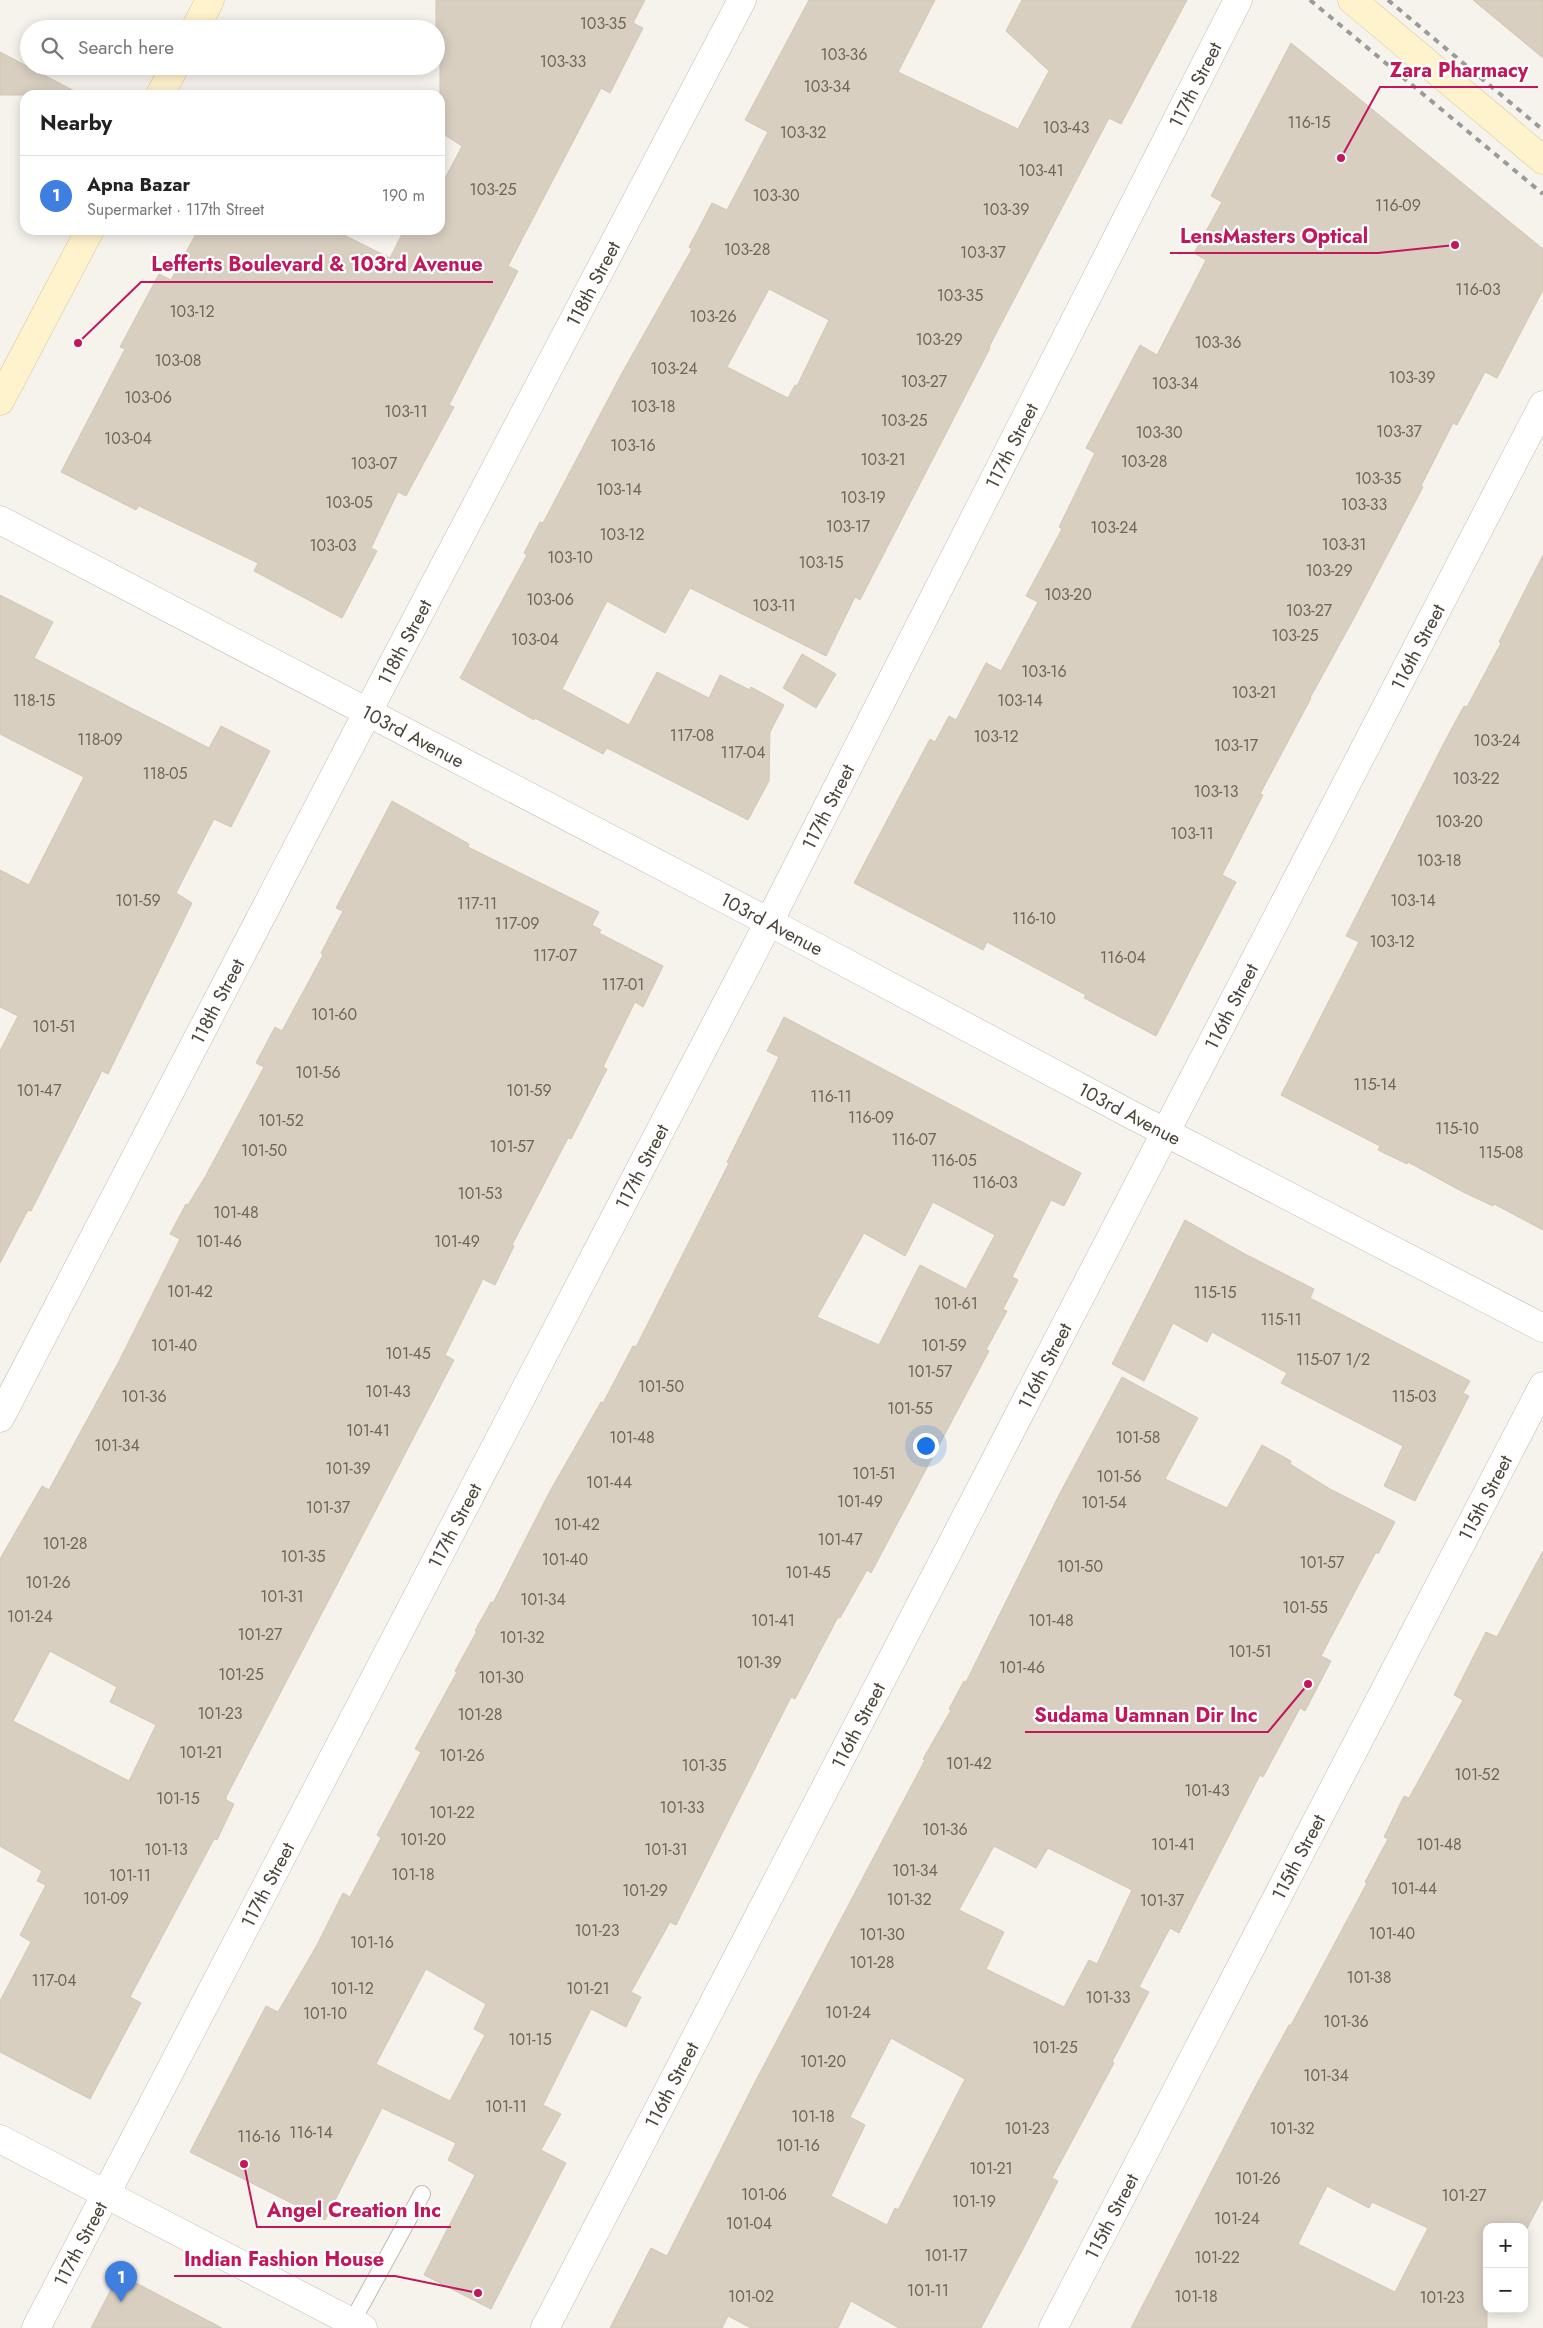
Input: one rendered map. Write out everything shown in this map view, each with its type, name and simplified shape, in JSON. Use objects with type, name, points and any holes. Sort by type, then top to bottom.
[{"type":"street","points":[[200,20],[210,0]]},
{"type":"street","name":"118th Street","points":[[0,1418],[367,713],[742,0]]},
{"type":"street","name":"117th Street","points":[[36,2328],[769,922],[1238,0]]},
{"type":"street","points":[[1352,0],[1543,160]]},
{"type":"street","points":[[163,90],[170,75]]},
{"type":"street","points":[[0,401],[87,235]]},
{"type":"street","name":"116th Street","points":[[545,2328],[1543,405]]},
{"type":"street","name":"103rd Avenue","points":[[0,520],[769,922],[1166,1133],[1543,1328]]},
{"type":"street","name":"115th Street","points":[[1053,2328],[1543,1386]]},
{"type":"street","points":[[0,2139],[357,2325]]},
{"type":"lane","points":[[357,2325],[422,2194]]},
{"type":"building","points":[[436,0],[645,0],[633,23],[643,28],[610,93],[601,88],[508,266],[518,271],[449,405],[454,407],[406,496],[398,492],[371,548],[377,551],[342,618],[254,571],[258,563],[139,506],[136,510],[61,472],[125,349],[120,347],[159,274],[171,280],[195,235],[344,235],[390,258],[402,235],[445,235],[445,178],[462,146],[445,135],[445,90],[440,90],[440,75],[445,75],[445,20],[436,20]]},
{"type":"building","points":[[809,0],[935,0],[898,72],[1018,129],[1049,71],[1006,31],[1022,0],[1187,0],[1121,124],[1109,118],[989,347],[860,600],[855,597],[826,656],[690,588],[665,633],[607,601],[562,689],[629,725],[657,672],[709,698],[720,675],[750,690],[751,687],[784,705],[770,732],[769,781],[748,820],[607,748],[603,754],[535,718],[534,720],[460,678],[527,555],[524,553],[540,522],[543,523],[622,373],[692,249],[689,247],[712,203],[727,210],[768,132],[745,120]],"holes":[[[769,289],[829,320],[797,386],[795,385],[788,398],[727,367]]]},
{"type":"building","points":[[1473,0],[1543,0],[1543,58]]},
{"type":"building","points":[[1291,43],[1543,249],[1543,290],[1497,378],[1485,372],[1457,425],[1453,423],[1421,486],[1423,487],[1260,794],[1263,795],[1222,875],[1236,882],[1156,1036],[1084,998],[1086,995],[987,942],[983,950],[854,883],[930,739],[935,742],[949,716],[956,720],[986,663],[1001,671],[1038,602],[1026,596],[1062,529],[1059,527],[1095,453],[1086,448],[1140,345],[1157,355],[1206,260],[1194,253],[1222,202],[1211,196]]},
{"type":"building","points":[[0,52],[20,62],[20,75],[44,75],[72,90],[20,90],[20,95],[0,95]]},
{"type":"building","points":[[1543,555],[1543,1230],[1494,1204],[1493,1206],[1463,1192],[1408,1162],[1407,1164],[1378,1150],[1380,1146],[1281,1095],[1359,942],[1346,936],[1446,739],[1464,706],[1467,707],[1501,643],[1499,642]]},
{"type":"building","points":[[0,595],[53,622],[34,658],[209,748],[221,726],[270,751],[231,827],[214,819],[176,893],[192,903],[108,1074],[102,1071],[31,1211],[28,1210],[0,1263],[0,1051],[18,1016],[0,1007],[0,870],[29,885],[84,777],[0,734]]},
{"type":"building","points":[[802,654],[836,674],[816,708],[783,688]]},
{"type":"building","points":[[392,801],[469,844],[468,847],[599,912],[592,925],[601,930],[599,933],[663,966],[643,1007],[635,1002],[603,1067],[607,1069],[571,1139],[568,1138],[512,1245],[514,1246],[495,1285],[483,1279],[445,1355],[454,1360],[226,1797],[226,1800],[234,1804],[217,1840],[214,1839],[130,1997],[141,2003],[90,2099],[0,2052],[0,2001],[31,1942],[20,1935],[46,1885],[37,1881],[42,1871],[0,1846],[0,1559],[42,1486],[49,1490],[118,1363],[180,1239],[170,1234],[186,1204],[188,1205],[205,1177],[264,1067],[256,1063],[275,1027],[282,1031],[323,955],[321,953],[343,911],[336,908]],"holes":[[[50,1651],[117,1687],[110,1702],[156,1725],[129,1781],[13,1721]]]},
{"type":"building","points":[[784,1017],[1081,1173],[1064,1206],[1051,1200],[1012,1277],[1018,1280],[1003,1309],[1007,1311],[986,1350],[989,1351],[871,1573],[867,1570],[840,1618],[838,1617],[795,1699],[791,1697],[676,1925],[670,1922],[631,1992],[641,1997],[626,2027],[591,2009],[543,2105],[561,2114],[541,2150],[566,2163],[491,2309],[424,2275],[475,2175],[448,2160],[456,2143],[382,2108],[325,2220],[190,2152],[266,2006],[278,2012],[317,1945],[343,1893],[350,1897],[381,1838],[377,1835],[421,1752],[415,1749],[457,1672],[455,1671],[477,1631],[475,1631],[491,1602],[493,1603],[550,1491],[601,1402],[603,1403],[633,1346],[636,1347],[729,1163],[727,1162],[779,1057],[767,1051]],"holes":[[[933,1202],[995,1235],[966,1289],[920,1265],[879,1345],[817,1317],[864,1233],[905,1256]],[[426,1969],[486,2004],[474,2029],[485,2035],[450,2101],[376,2064]]]},
{"type":"building","points":[[1185,1220],[1245,1254],[1314,1289],[1310,1298],[1470,1381],[1463,1393],[1469,1396],[1415,1501],[1384,1486],[1403,1446],[1281,1383],[1287,1373],[1212,1332],[1207,1342],[1173,1323],[1144,1381],[1112,1364]]},
{"type":"building","points":[[1122,1377],[1198,1418],[1165,1479],[1227,1508],[1262,1445],[1291,1461],[1290,1464],[1330,1489],[1395,1522],[1378,1554],[1376,1552],[1321,1656],[1331,1661],[1305,1711],[1300,1708],[1263,1777],[1260,1775],[1179,1933],[1170,1928],[1139,1987],[1149,1992],[1112,2062],[1114,2063],[1052,2178],[1058,2181],[981,2328],[899,2328],[851,2301],[838,2328],[751,2328],[728,2316],[722,2328],[610,2328],[651,2248],[667,2256],[754,2084],[925,1760],[923,1759],[951,1710],[949,1709],[964,1681],[966,1682],[1059,1495]],"holes":[[[994,1846],[1036,1868],[1048,1848],[1132,1890],[1097,1964],[1089,1960],[1064,2007],[986,1969],[1004,1932],[959,1910]],[[891,2038],[965,2079],[898,2210],[895,2208],[887,2225],[831,2196],[865,2125],[850,2117]]]},
{"type":"building","points":[[1543,1551],[1543,2198],[1528,2226],[1528,2223],[1483,2223],[1483,2313],[1487,2313],[1487,2328],[1131,2328],[1253,2091],[1289,2025],[1291,2025],[1367,1883],[1365,1882],[1388,1839],[1384,1837],[1404,1796],[1409,1798],[1463,1700],[1454,1695],[1486,1632],[1497,1637]],"holes":[[[1327,2186],[1369,2208],[1372,2202],[1428,2228],[1395,2292],[1298,2244]]]},
{"type":"building","points":[[119,2274],[222,2328],[91,2328]]},
{"type":"railway","points":[[1310,0],[1543,194]]},
{"type":"railway","points":[[1388,0],[1543,130]]},
{"type":"place","name":"Zara Pharmacy","points":[[1341,158]]},
{"type":"place","name":"LensMasters Optical","points":[[1455,245]]},
{"type":"place","name":"Lefferts Boulevard & 103rd Avenue","points":[[78,343]]},
{"type":"place","name":"Sudama Uamnan Dir Inc","points":[[1308,1684]]},
{"type":"place","name":"Angel Creation Inc","points":[[244,2164]]},
{"type":"place","name":"Indian Fashion House","points":[[478,2293]]},
{"type":"place","name":"Apna Bazar","points":[[121,2302]]}]
